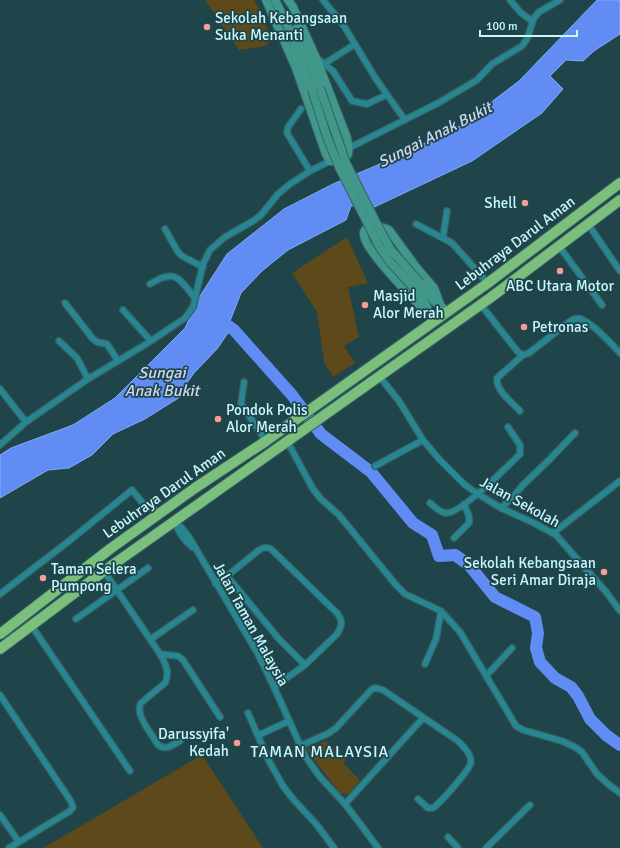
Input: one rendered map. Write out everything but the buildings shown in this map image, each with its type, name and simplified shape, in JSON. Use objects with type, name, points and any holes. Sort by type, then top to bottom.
[{"type":"highway","name":"Lebuhraya Darul Aman","points":[[0,634],[134,532],[195,488],[266,441],[428,325],[444,309],[488,284],[620,183]]},
{"type":"highway","name":"Lebuhraya Darul Aman","points":[[0,649],[104,571],[480,304],[620,200]]},
{"type":"highway","points":[[134,532],[165,519],[174,522],[175,512],[195,488]]},
{"type":"street","points":[[266,0],[296,68],[326,154],[330,161]]},
{"type":"street","points":[[275,0],[316,89],[346,163],[382,234],[391,250],[419,287],[444,309]]},
{"type":"street","points":[[284,0],[298,32],[316,89]]},
{"type":"street","points":[[0,445],[26,422],[88,379],[151,341],[185,318],[193,307],[203,267],[210,250],[216,244],[261,215],[278,194],[290,184],[310,171],[330,161],[336,162],[343,160],[348,155],[349,148],[347,138],[316,58],[293,7],[288,0]]},
{"type":"street","points":[[323,0],[339,18],[386,95],[405,120]]},
{"type":"street","points":[[510,0],[521,13],[532,21]]},
{"type":"street","points":[[349,148],[440,102],[477,80],[492,64],[518,50],[527,39],[532,21],[539,12],[552,2],[560,0]]},
{"type":"street","points":[[324,64],[355,44]]},
{"type":"street","points":[[316,58],[333,71],[349,98],[356,103],[367,104],[386,95]]},
{"type":"street","points":[[301,109],[288,127],[287,133],[310,171]]},
{"type":"street","points":[[443,237],[448,211]]},
{"type":"street","points":[[416,224],[443,237],[457,247],[488,284]]},
{"type":"street","points":[[588,224],[620,271]]},
{"type":"street","points":[[430,313],[422,308],[378,259],[364,239],[364,231],[368,228],[378,226],[389,230],[416,267],[434,288],[444,309]]},
{"type":"street","points":[[165,229],[178,252],[182,256],[203,267]]},
{"type":"street","points":[[559,246],[602,305]]},
{"type":"street","points":[[150,284],[165,276],[175,277],[182,281],[195,298]]},
{"type":"street","points":[[419,287],[430,313],[428,325]]},
{"type":"street","points":[[65,303],[93,339],[97,342],[107,344],[118,361]]},
{"type":"street","points":[[480,304],[518,352],[523,355]]},
{"type":"street","points":[[122,310],[151,341]]},
{"type":"street","points":[[520,411],[499,388],[496,383],[497,378],[523,355],[529,353],[569,322],[580,319],[610,342],[620,353]]},
{"type":"street","points":[[59,341],[77,358],[88,379]]},
{"type":"street","name":"Jalan Sekolah","points":[[379,376],[399,401],[423,440],[439,459],[465,485],[501,508],[534,522],[553,533],[602,587],[620,612]]},
{"type":"street","points":[[244,382],[241,404],[266,441]]},
{"type":"street","points":[[0,389],[26,422]]},
{"type":"street","points":[[430,503],[442,512],[447,513],[464,504],[478,494],[520,454],[520,446],[508,427]]},
{"type":"street","points":[[501,508],[575,432]]},
{"type":"street","points":[[375,466],[423,440]]},
{"type":"street","points":[[287,441],[313,489],[321,499],[339,515],[396,585],[405,594],[441,611],[460,632],[516,726],[523,730],[562,740],[575,747],[582,752],[597,774],[620,793]]},
{"type":"street","points":[[553,533],[620,482]]},
{"type":"street","points":[[0,594],[132,490],[144,506],[162,513]]},
{"type":"street","points":[[454,538],[469,523],[469,516],[464,504]]},
{"type":"street","name":"Jalan Taman Malaysia","points":[[174,522],[181,527],[189,537],[195,550],[258,654],[300,746],[313,768],[345,804],[378,848]]},
{"type":"street","points":[[215,583],[227,576],[259,550],[264,547],[268,548],[271,549],[338,614],[342,620],[341,628],[306,665],[274,687]]},
{"type":"street","points":[[76,619],[148,568]]},
{"type":"street","points":[[104,571],[151,639],[167,668],[167,679],[165,683],[141,703],[138,710],[139,715],[161,747],[168,748],[180,741]]},
{"type":"street","points":[[227,576],[279,639],[306,665]]},
{"type":"street","points":[[151,639],[193,610]]},
{"type":"street","points":[[425,664],[436,639],[441,611]]},
{"type":"street","points":[[31,626],[130,771]]},
{"type":"street","points":[[486,676],[512,648]]},
{"type":"street","points":[[160,654],[178,656],[183,660],[220,717]]},
{"type":"street","points":[[300,746],[329,733],[336,728],[372,689],[376,688],[383,690],[463,746],[469,754],[471,764],[469,768],[433,808],[428,808],[418,799]]},
{"type":"street","points":[[0,695],[70,800],[73,807],[70,811],[10,848]]},
{"type":"street","points":[[248,713],[259,735],[269,761],[283,786],[317,825],[334,848]]},
{"type":"street","points":[[345,804],[424,718]]},
{"type":"street","points":[[259,735],[289,721]]},
{"type":"street","points":[[486,848],[530,805]]},
{"type":"street","points":[[0,815],[18,842]]},
{"type":"street","points":[[448,837],[458,848]]},
{"type":"shaded area","points":[[205,0],[254,0],[261,12],[271,39],[266,46],[239,50]]},
{"type":"shaded area","points":[[347,237],[368,283],[348,287],[359,337],[344,346],[355,363],[333,377],[324,362],[317,312],[292,273]]},
{"type":"shaded area","points":[[326,741],[346,760],[343,763],[360,780],[349,794],[340,793],[307,749]]},
{"type":"shaded area","points":[[202,755],[263,848],[43,848]]},
{"type":"water","name":"Sungai Anak Bukit","points":[[597,0],[620,0],[620,34],[594,51],[583,61],[566,60],[550,76],[563,89],[542,113],[472,161],[366,211],[361,205],[351,206],[346,220],[288,250],[262,271],[241,293],[230,321],[234,330],[228,333],[217,349],[194,373],[184,387],[180,397],[145,419],[113,434],[92,455],[69,468],[48,470],[0,498],[0,455],[11,448],[73,425],[115,398],[185,328],[200,296],[227,254],[284,209],[333,184],[394,158],[460,126],[519,81]]},
{"type":"waterway","points":[[221,321],[234,330],[292,395],[321,434],[371,472],[413,523],[432,535],[439,556],[455,555],[469,565],[495,597],[535,617],[538,633],[536,648],[540,662],[555,678],[571,687],[578,696],[590,719],[606,735],[620,745]]},
{"type":"place","name":"Sekolah Kebangsaan Suka Menanti","points":[[207,27]]},
{"type":"place","name":"Shell","points":[[525,203]]},
{"type":"place","name":"ABC Utara Motor","points":[[560,271]]},
{"type":"place","name":"Masjid Alor Merah","points":[[365,305]]},
{"type":"place","name":"Petronas","points":[[524,327]]},
{"type":"place","name":"Pondok Polis Alor Merah","points":[[218,419]]},
{"type":"place","name":"Sekolah Kebangsaan Seri Amar Diraja","points":[[604,572]]},
{"type":"place","name":"Taman Selera Pumpong","points":[[43,578]]},
{"type":"place","name":"Darussyifa' Kedah","points":[[237,743]]},
{"type":"district","name":"TAMAN MALAYSIA","points":[[320,752]]}]
